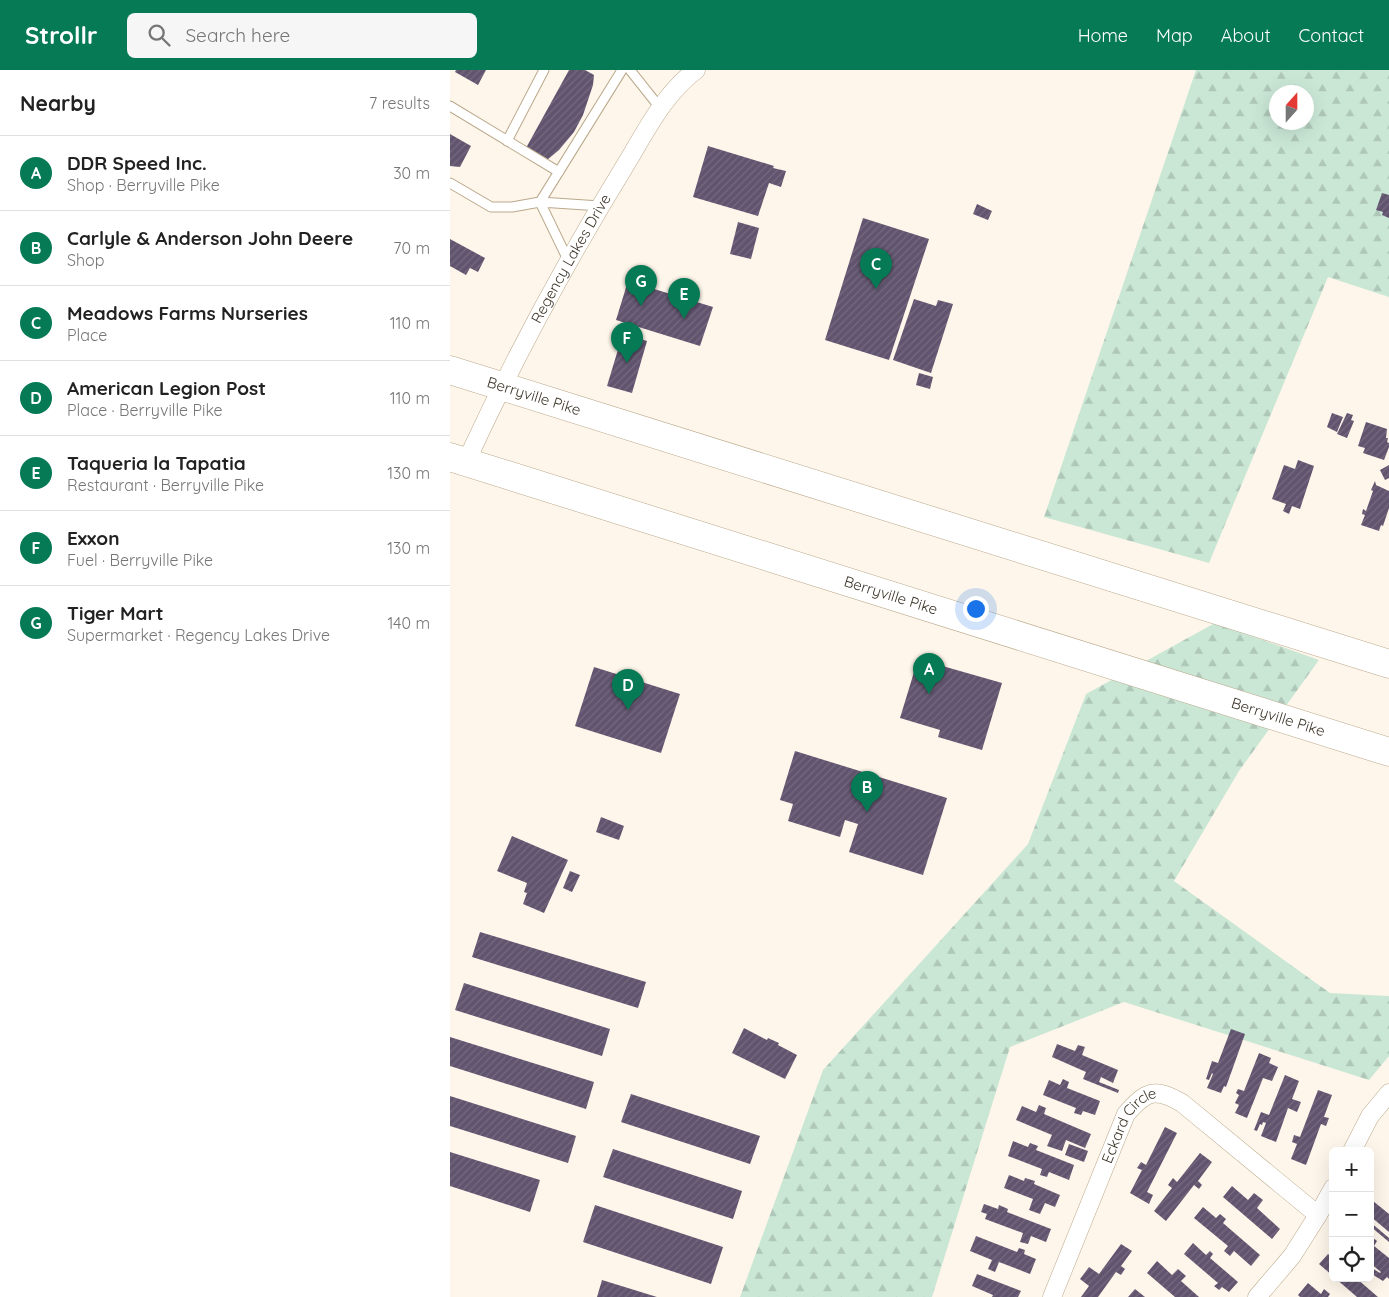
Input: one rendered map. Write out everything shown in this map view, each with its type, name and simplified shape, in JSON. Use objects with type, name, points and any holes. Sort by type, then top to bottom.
[{"type":"highway","name":"Berryville Pike","points":[[450,370],[1389,664]]},
{"type":"highway","name":"Berryville Pike","points":[[458,459],[1389,752]]},
{"type":"street","name":"Regency Lakes Drive","points":[[458,459],[501,386],[600,206],[677,86],[696,70]]},
{"type":"street","points":[[1354,1147],[1370,1116],[1389,1093]]},
{"type":"street","name":"Eckard Circle","points":[[1052,1297],[1126,1114],[1137,1101],[1149,1094],[1166,1094],[1182,1103],[1318,1215]]},
{"type":"street","points":[[1257,1297],[1292,1256],[1331,1192]]},
{"type":"lane","points":[[507,141],[544,70]]},
{"type":"lane","points":[[540,202],[622,70]]},
{"type":"lane","points":[[630,70],[661,109]]},
{"type":"lane","points":[[450,106],[558,172]]},
{"type":"lane","points":[[450,183],[491,207],[512,207],[540,202],[600,206]]},
{"type":"lane","points":[[540,202],[569,262]]},
{"type":"green space","points":[[1196,70],[1389,70],[1389,297],[1328,277],[1209,563],[1044,517]]},
{"type":"green space","points":[[1215,623],[1319,660],[1239,771],[1174,881],[1330,993],[1389,996],[1389,1056],[1369,1080],[1124,1002],[1010,1047],[932,1297],[740,1297],[823,1070],[1028,844],[1086,694]]},
{"type":"building","points":[[456,70],[486,70],[478,85],[455,72]]},
{"type":"building","points":[[569,70],[585,70],[594,75],[593,85],[583,115],[574,132],[559,150],[547,160],[526,148]]},
{"type":"building","points":[[450,134],[471,146],[460,167],[450,166]]},
{"type":"building","points":[[708,146],[786,171],[781,187],[769,183],[758,216],[693,197]]},
{"type":"building","points":[[1382,193],[1389,195],[1389,218],[1382,215],[1383,212],[1376,210]]},
{"type":"building","points":[[977,204],[992,211],[988,220],[973,214]]},
{"type":"building","points":[[863,218],[929,239],[889,360],[825,340]]},
{"type":"building","points":[[738,222],[759,228],[751,259],[730,254]]},
{"type":"building","points":[[450,239],[485,258],[478,272],[470,268],[466,275],[450,266]]},
{"type":"building","points":[[628,281],[713,307],[700,346],[616,320]]},
{"type":"building","points":[[914,299],[936,306],[938,300],[953,304],[931,373],[893,360]]},
{"type":"building","points":[[623,333],[647,341],[632,393],[607,386]]},
{"type":"building","points":[[919,373],[933,377],[930,389],[916,385]]},
{"type":"building","points":[[1332,413],[1343,417],[1337,432],[1327,427]]},
{"type":"building","points":[[1347,413],[1353,415],[1351,420],[1354,421],[1347,438],[1337,434]]},
{"type":"building","points":[[1366,422],[1387,429],[1386,438],[1388,438],[1389,447],[1384,460],[1363,453],[1365,448],[1358,446]]},
{"type":"building","points":[[1298,460],[1314,466],[1300,509],[1292,506],[1289,514],[1283,511],[1286,504],[1272,499],[1284,465],[1295,469]]},
{"type":"building","points":[[1389,465],[1389,478],[1385,480],[1380,470]]},
{"type":"building","points":[[1375,481],[1376,485],[1389,491],[1389,508],[1383,526],[1381,525],[1379,531],[1361,525],[1365,515],[1362,514],[1363,509],[1366,511]]},
{"type":"building","points":[[918,659],[1002,683],[982,750],[938,737],[940,730],[900,718]]},
{"type":"building","points":[[594,667],[680,694],[661,753],[575,726]]},
{"type":"building","points":[[795,751],[947,798],[923,875],[849,852],[858,824],[845,820],[840,837],[788,821],[793,804],[780,800]]},
{"type":"building","points":[[601,817],[624,826],[619,840],[596,832]]},
{"type":"building","points":[[512,836],[568,860],[544,913],[523,904],[527,893],[524,892],[527,883],[497,871]]},
{"type":"building","points":[[570,871],[580,875],[572,892],[563,888]]},
{"type":"building","points":[[480,932],[646,982],[638,1008],[472,957]]},
{"type":"building","points":[[464,983],[610,1029],[602,1056],[455,1010]]},
{"type":"building","points":[[744,1028],[767,1040],[768,1038],[779,1043],[778,1045],[797,1055],[785,1079],[732,1053]]},
{"type":"building","points":[[1231,1029],[1245,1034],[1226,1087],[1224,1086],[1221,1093],[1207,1088],[1212,1073],[1209,1080],[1206,1079],[1212,1061],[1218,1063]]},
{"type":"building","points":[[450,1037],[594,1082],[586,1109],[450,1066]]},
{"type":"building","points":[[1057,1044],[1075,1051],[1078,1045],[1085,1047],[1082,1055],[1118,1070],[1113,1083],[1101,1077],[1099,1082],[1119,1090],[1118,1093],[1083,1079],[1086,1072],[1052,1057]]},
{"type":"building","points":[[1259,1053],[1271,1058],[1269,1063],[1278,1067],[1272,1081],[1263,1078],[1247,1118],[1235,1113],[1239,1105],[1235,1103],[1239,1095],[1236,1093],[1238,1089],[1244,1091]]},
{"type":"building","points":[[1285,1075],[1299,1081],[1292,1099],[1301,1102],[1297,1112],[1288,1108],[1276,1142],[1261,1136],[1266,1123],[1260,1124],[1257,1131],[1254,1130],[1261,1112],[1269,1115]]},
{"type":"building","points":[[1063,1079],[1069,1082],[1067,1088],[1100,1101],[1095,1115],[1083,1111],[1081,1115],[1074,1113],[1076,1108],[1043,1095],[1049,1080],[1060,1085]]},
{"type":"building","points":[[1318,1090],[1332,1095],[1324,1117],[1329,1118],[1326,1126],[1321,1124],[1306,1165],[1291,1159],[1297,1144],[1292,1142],[1294,1135],[1300,1137]]},
{"type":"building","points":[[631,1094],[760,1136],[750,1164],[621,1122]]},
{"type":"building","points":[[450,1096],[576,1136],[568,1163],[450,1126]]},
{"type":"building","points":[[1039,1105],[1046,1108],[1044,1114],[1091,1134],[1085,1148],[1066,1140],[1062,1151],[1047,1146],[1052,1135],[1016,1120],[1022,1106],[1036,1112]]},
{"type":"building","points":[[1165,1127],[1177,1133],[1147,1192],[1153,1195],[1149,1204],[1130,1193],[1142,1170],[1137,1168],[1141,1162],[1146,1165]]},
{"type":"building","points":[[1013,1141],[1028,1147],[1030,1143],[1038,1146],[1036,1150],[1074,1165],[1069,1180],[1049,1172],[1047,1177],[1040,1175],[1042,1169],[1008,1156]]},
{"type":"building","points":[[1069,1144],[1088,1151],[1084,1162],[1065,1155]]},
{"type":"building","points":[[613,1149],[742,1191],[733,1219],[603,1177]]},
{"type":"building","points":[[450,1152],[540,1180],[530,1212],[450,1186]]},
{"type":"building","points":[[1200,1153],[1212,1162],[1198,1181],[1202,1185],[1199,1189],[1194,1185],[1166,1221],[1154,1211],[1172,1188],[1168,1185],[1173,1178],[1177,1182]]},
{"type":"building","points":[[1009,1175],[1024,1181],[1025,1178],[1035,1181],[1034,1184],[1060,1195],[1055,1207],[1045,1203],[1040,1214],[1029,1210],[1033,1199],[1004,1188]]},
{"type":"building","points":[[1232,1186],[1248,1200],[1254,1193],[1263,1200],[1257,1208],[1280,1229],[1272,1239],[1223,1197]]},
{"type":"building","points":[[1374,1202],[1389,1214],[1389,1232],[1374,1219]]},
{"type":"building","points":[[984,1204],[998,1209],[999,1205],[1008,1209],[1007,1212],[1051,1229],[1046,1242],[1031,1236],[1028,1244],[1020,1242],[1023,1233],[985,1219],[987,1214],[981,1212]]},
{"type":"building","points":[[595,1205],[723,1247],[711,1284],[583,1242]]},
{"type":"building","points":[[1203,1207],[1216,1218],[1220,1214],[1226,1219],[1223,1223],[1260,1255],[1251,1266],[1234,1251],[1230,1256],[1224,1251],[1228,1246],[1194,1218]]},
{"type":"building","points":[[1374,1225],[1389,1238],[1389,1242],[1374,1229]]},
{"type":"building","points":[[976,1236],[1017,1252],[1019,1248],[1025,1250],[1024,1254],[1036,1259],[1030,1274],[999,1262],[995,1272],[988,1269],[992,1260],[970,1251]]},
{"type":"building","points":[[1193,1243],[1206,1255],[1210,1251],[1213,1254],[1210,1258],[1238,1282],[1229,1292],[1222,1287],[1219,1290],[1214,1286],[1218,1283],[1184,1254]]},
{"type":"building","points":[[1121,1244],[1132,1251],[1121,1266],[1125,1269],[1121,1275],[1116,1272],[1098,1297],[1081,1297],[1089,1286],[1080,1279],[1089,1267],[1099,1274]]},
{"type":"building","points":[[1374,1246],[1389,1258],[1389,1279],[1387,1277],[1383,1281],[1374,1275],[1374,1269],[1381,1272],[1374,1266]]},
{"type":"building","points":[[1328,1254],[1329,1255],[1329,1273],[1319,1264]]},
{"type":"building","points":[[1157,1261],[1172,1275],[1178,1269],[1186,1276],[1181,1281],[1199,1297],[1175,1297],[1147,1273]]},
{"type":"building","points":[[977,1274],[1021,1291],[1018,1297],[992,1297],[993,1295],[972,1286]]},
{"type":"building","points":[[602,1280],[657,1297],[597,1297]]},
{"type":"building","points":[[1340,1282],[1361,1282],[1378,1297],[1357,1297]]},
{"type":"building","points":[[1308,1283],[1321,1294],[1324,1289],[1330,1294],[1328,1297],[1300,1297],[1298,1295]]},
{"type":"building","points":[[1135,1289],[1145,1297],[1128,1297]]},
{"type":"place","name":"Meadows Farms Nurseries","points":[[876,289]]},
{"type":"place","name":"Tiger Mart","points":[[641,306]]},
{"type":"place","name":"Taqueria la Tapatia","points":[[684,319]]},
{"type":"place","name":"Exxon","points":[[627,363]]},
{"type":"place","name":"DDR Speed Inc.","points":[[929,694]]},
{"type":"place","name":"American Legion Post","points":[[628,710]]},
{"type":"place","name":"Carlyle & Anderson John Deere","points":[[867,812]]}]
